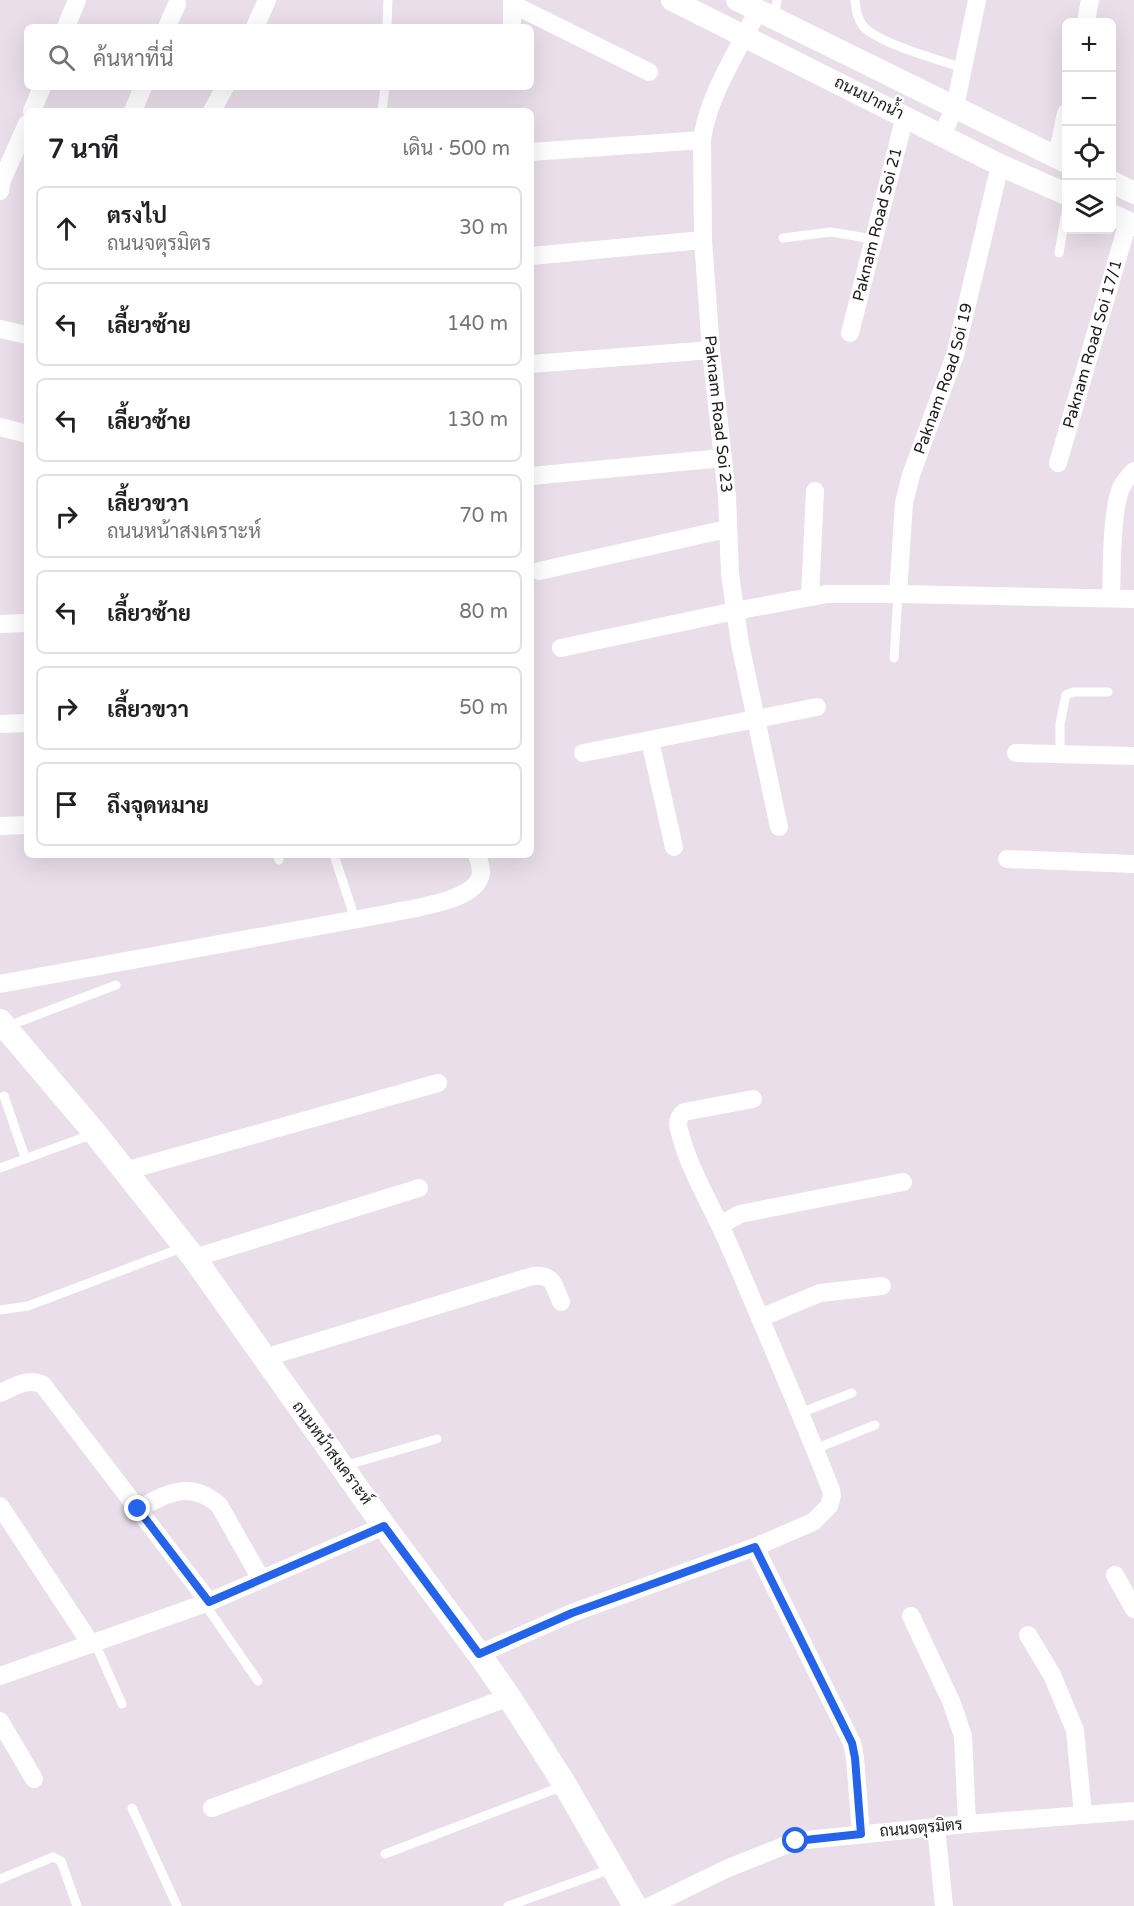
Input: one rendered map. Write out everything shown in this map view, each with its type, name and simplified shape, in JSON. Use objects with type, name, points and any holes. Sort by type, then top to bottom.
[{"type":"main road","name":"ถนนหน้าสงเคราะห์","points":[[3,1024],[95,1133],[189,1252],[384,1526],[479,1654],[565,1785],[635,1906]]},
{"type":"street","points":[[67,24],[77,0]]},
{"type":"street","points":[[256,24],[267,0]]},
{"type":"street","name":"ถนนปากน้ำ","points":[[672,0],[746,35],[1000,165],[1062,192]]},
{"type":"street","name":"ถนนปากน้ำ","points":[[737,0],[770,9],[955,107],[1062,160]]},
{"type":"street","points":[[942,135],[955,107],[977,0]]},
{"type":"street","points":[[1087,18],[1090,0]]},
{"type":"street","points":[[512,24],[512,2],[649,72]]},
{"type":"street","points":[[168,24],[177,4]]},
{"type":"street","name":"Paknam Road Soi 23","points":[[770,9],[746,35],[706,116],[702,140],[703,240],[735,611],[779,827]]},
{"type":"street","points":[[33,108],[41,90]]},
{"type":"street","points":[[134,108],[142,90]]},
{"type":"street","points":[[214,108],[223,90]]},
{"type":"street","name":"Paknam Road Soi 21","points":[[850,333],[905,116]]},
{"type":"street","points":[[534,152],[702,140]]},
{"type":"street","points":[[0,191],[2,180],[22,151]]},
{"type":"street","name":"Paknam Road Soi 19","points":[[898,594],[904,503],[911,475],[955,355],[1000,165]]},
{"type":"street","points":[[1116,184],[1134,193]]},
{"type":"street","name":"Paknam Road Soi 17/1","points":[[1058,463],[1124,221]]},
{"type":"street","points":[[534,256],[703,240]]},
{"type":"street","points":[[0,329],[24,334]]},
{"type":"street","points":[[534,364],[711,350]]},
{"type":"street","points":[[0,427],[24,433]]},
{"type":"street","points":[[534,476],[723,458]]},
{"type":"street","points":[[1111,598],[1113,544],[1118,499],[1123,483],[1133,465]]},
{"type":"street","points":[[810,597],[815,491]]},
{"type":"street","points":[[539,571],[727,529]]},
{"type":"street","points":[[561,648],[735,611],[842,593],[1134,599]]},
{"type":"street","points":[[0,624],[24,623]]},
{"type":"street","points":[[583,753],[817,707]]},
{"type":"street","points":[[0,724],[24,723]]},
{"type":"street","points":[[650,741],[674,847]]},
{"type":"street","points":[[1016,753],[1134,756]]},
{"type":"street","points":[[0,826],[24,825]]},
{"type":"street","points":[[0,984],[437,903],[460,896],[474,886],[481,873],[478,858]]},
{"type":"street","points":[[1007,859],[1134,864]]},
{"type":"street","points":[[125,1171],[438,1083]]},
{"type":"street","points":[[479,1654],[572,1613],[755,1547],[813,1522],[829,1506],[831,1490],[815,1449],[720,1225],[686,1152],[679,1130],[679,1119],[684,1112],[753,1099]]},
{"type":"street","points":[[720,1225],[740,1214],[903,1182]]},
{"type":"street","points":[[189,1252],[419,1188]]},
{"type":"street","points":[[264,1358],[533,1276],[544,1275],[550,1279],[561,1302]]},
{"type":"street","points":[[760,1318],[820,1293],[864,1286],[882,1286]]},
{"type":"street","points":[[0,1393],[27,1381],[43,1384],[207,1602]]},
{"type":"street","points":[[138,1509],[165,1495],[185,1490],[209,1496],[219,1505],[261,1579]]},
{"type":"street","points":[[0,1506],[93,1643]]},
{"type":"street","points":[[0,1676],[207,1602],[384,1526]]},
{"type":"street","points":[[755,1547],[852,1743],[861,1834]]},
{"type":"street","points":[[1115,1575],[1134,1609]]},
{"type":"street","points":[[912,1616],[951,1701],[963,1736],[968,1824]]},
{"type":"street","points":[[1028,1635],[1052,1675],[1075,1730],[1083,1815]]},
{"type":"street","points":[[212,1808],[509,1697]]},
{"type":"street","points":[[0,1721],[34,1779]]},
{"type":"street","name":"ถนนจตุรมิตร","points":[[650,1906],[726,1869],[796,1841],[1134,1811]]},
{"type":"street","points":[[936,1827],[944,1906]]},
{"type":"lane","points":[[387,24],[388,0]]},
{"type":"lane","points":[[855,0],[857,15],[864,27],[890,42],[962,68]]},
{"type":"lane","points":[[382,108],[385,90]]},
{"type":"lane","points":[[783,238],[831,232],[873,238]]},
{"type":"lane","points":[[1059,253],[1062,234]]},
{"type":"lane","points":[[894,658],[898,594]]},
{"type":"lane","points":[[1060,754],[1060,724],[1066,695],[1073,692],[1108,692]]},
{"type":"lane","points":[[335,858],[355,919]]},
{"type":"lane","points":[[3,1024],[116,985]]},
{"type":"lane","points":[[4,1096],[25,1157]]},
{"type":"lane","points":[[0,1168],[95,1133]]},
{"type":"lane","points":[[0,1310],[28,1306],[189,1252]]},
{"type":"lane","points":[[800,1413],[852,1393]]},
{"type":"lane","points":[[815,1449],[875,1425]]},
{"type":"lane","points":[[342,1467],[436,1439]]},
{"type":"lane","points":[[207,1602],[258,1681]]},
{"type":"lane","points":[[93,1643],[122,1704]]},
{"type":"lane","points":[[385,1854],[565,1785]]},
{"type":"lane","points":[[132,1808],[177,1906]]},
{"type":"lane","points":[[0,1879],[53,1857],[58,1858],[77,1906]]},
{"type":"lane","points":[[508,1906],[613,1868]]},
{"type":"route","points":[[138,1509],[209,1602],[384,1526],[479,1654],[572,1613],[755,1547],[852,1743],[855,1758],[861,1834],[796,1841]]}]
